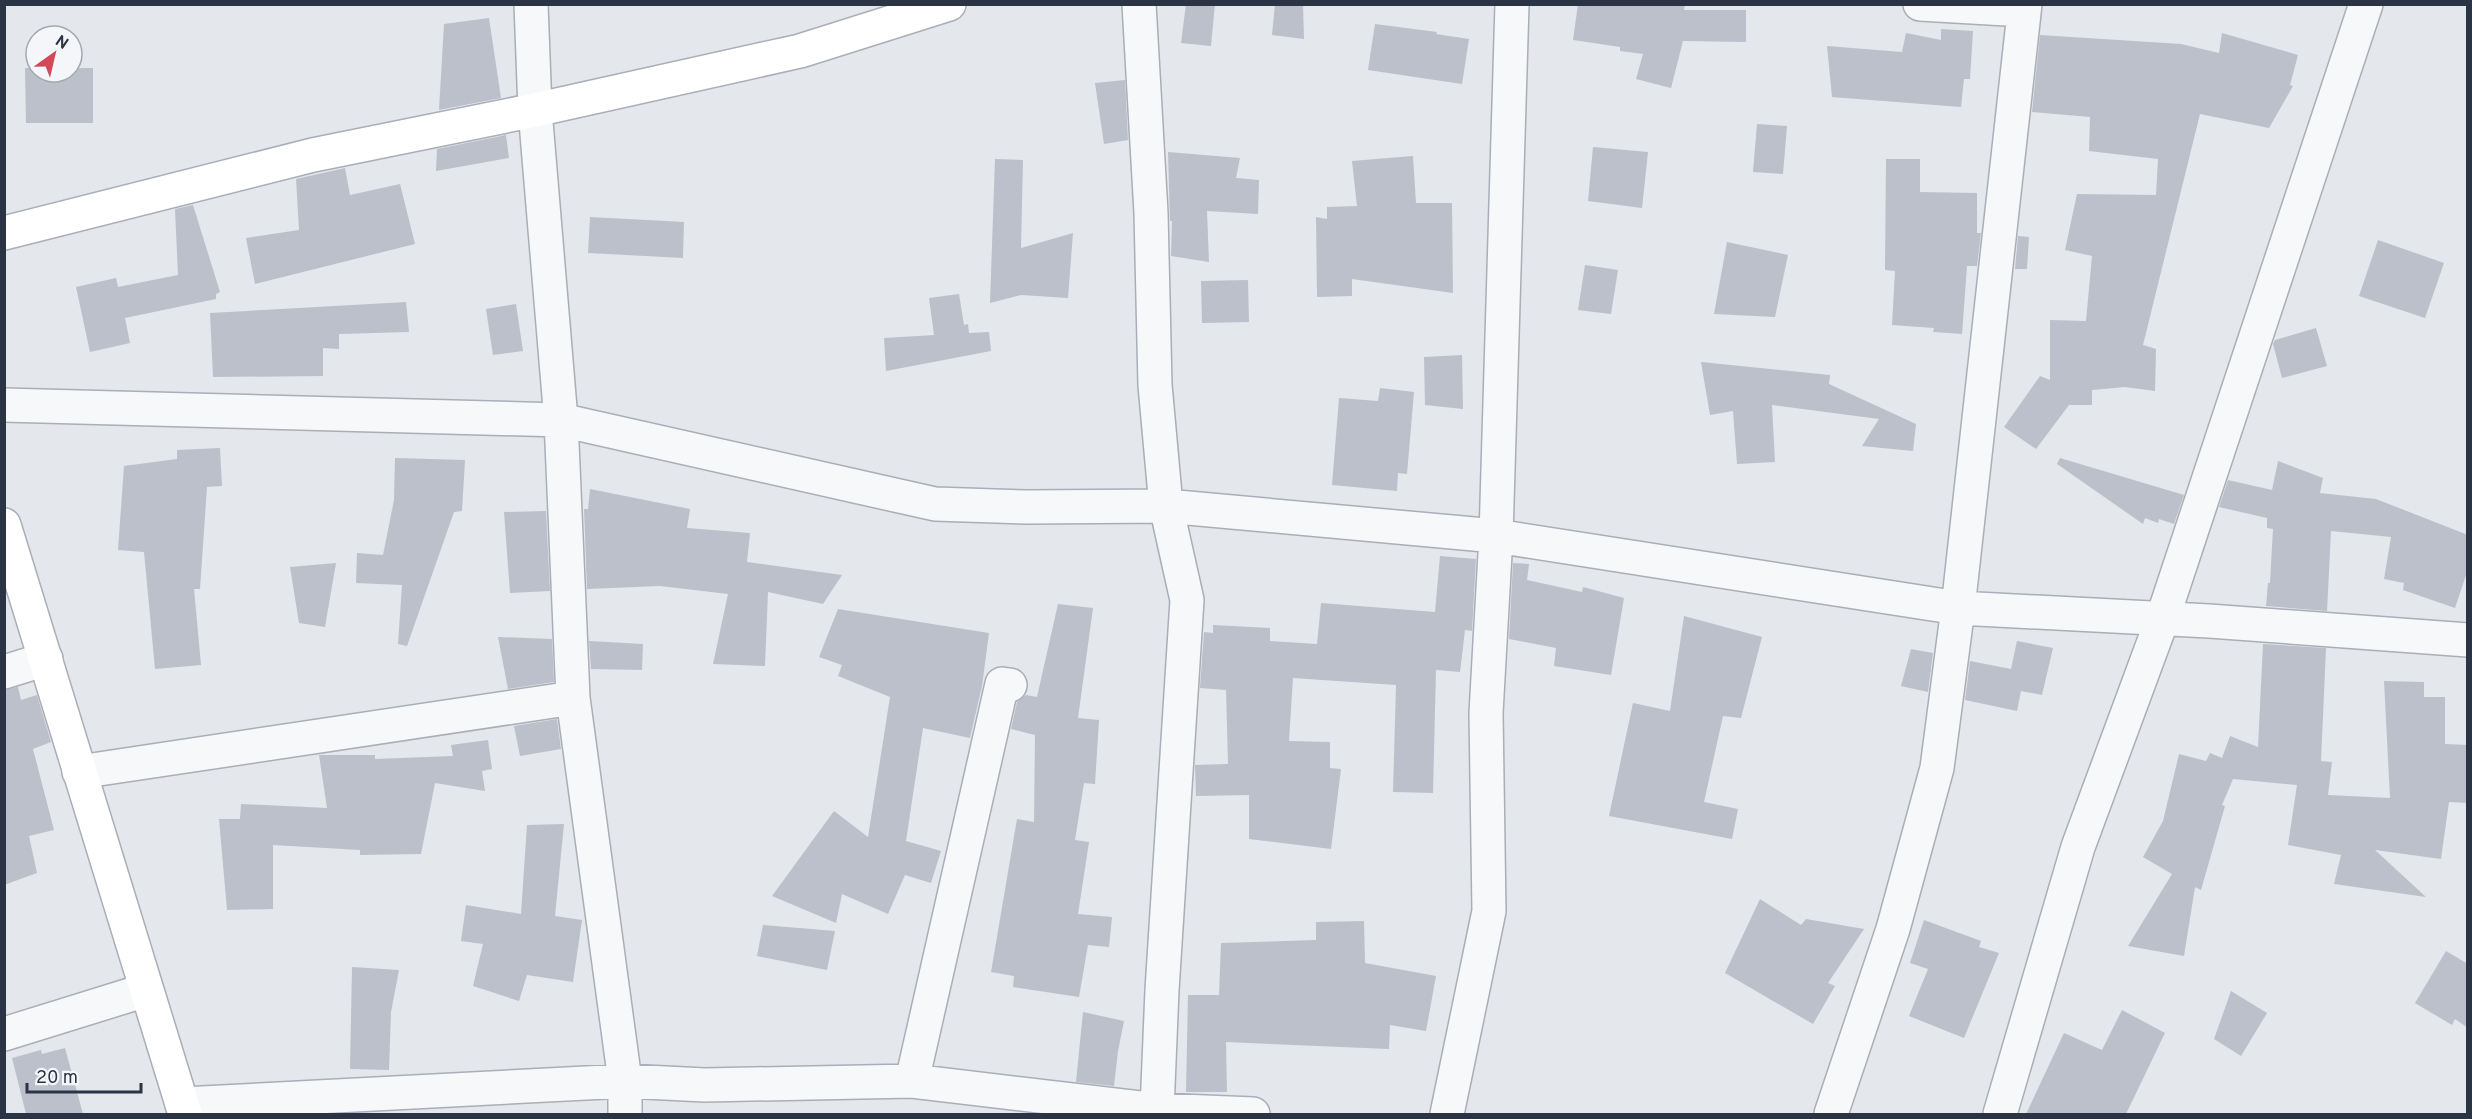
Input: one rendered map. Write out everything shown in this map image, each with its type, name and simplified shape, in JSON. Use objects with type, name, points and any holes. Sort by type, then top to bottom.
[{"type":"street","points":[[531,4],[535,110],[561,420],[573,698],[625,1082],[626,1114]]},
{"type":"street","points":[[4,232],[313,155],[535,110],[801,51],[949,4]]},
{"type":"street","points":[[1138,4],[1151,213],[1155,385],[1166,506],[1187,600],[1162,990],[1157,1110]]},
{"type":"street","points":[[1447,1114],[1490,911],[1486,713],[1496,536],[1512,4]]},
{"type":"street","points":[[1831,1114],[1893,929],[1937,768],[1958,608],[2025,7],[1920,4]]},
{"type":"street","points":[[2000,1114],[2078,847],[2163,620],[2366,4]]},
{"type":"street","points":[[4,405],[561,420],[935,504],[1027,507],[1166,506],[1496,536],[1958,608],[2221,622],[2468,640]]},
{"type":"street","points":[[4,525],[184,1109],[625,1082],[705,1085],[912,1082],[1157,1110],[1253,1114]]},
{"type":"street","points":[[4,672],[46,659]]},
{"type":"street","points":[[912,1082],[1002,684],[1010,685]]},
{"type":"street","points":[[79,772],[573,698]]},
{"type":"street","points":[[4,1034],[146,990]]},
{"type":"building","points":[[1186,4],[1215,4],[1211,46],[1181,43]]},
{"type":"building","points":[[1275,4],[1303,4],[1304,39],[1272,35]]},
{"type":"building","points":[[1578,4],[1685,4],[1684,10],[1746,10],[1746,42],[1683,41],[1671,88],[1636,79],[1643,54],[1620,51],[1620,47],[1573,40]]},
{"type":"building","points":[[489,18],[501,98],[439,110],[444,24]]},
{"type":"building","points":[[1375,24],[1437,32],[1436,34],[1469,39],[1462,84],[1368,70]]},
{"type":"building","points":[[1941,29],[1973,31],[1970,79],[1964,79],[1961,107],[1832,97],[1827,46],[1902,52],[1906,33],[1941,40]]},
{"type":"building","points":[[2222,33],[2298,55],[2290,85],[2293,86],[2269,128],[2200,114],[2143,345],[2156,349],[2155,391],[2125,387],[2092,390],[2092,405],[2069,405],[2036,449],[2004,427],[2040,376],[2050,380],[2050,320],[2086,321],[2092,256],[2065,250],[2077,194],[2156,195],[2158,159],[2089,151],[2090,117],[2032,112],[2040,35],[2181,44],[2219,53]]},
{"type":"building","points":[[84,68],[93,68],[93,123],[26,123],[25,84],[84,84]]},
{"type":"building","points":[[1125,80],[1128,140],[1104,144],[1095,83]]},
{"type":"building","points":[[1757,124],[1787,126],[1783,174],[1753,172]]},
{"type":"building","points":[[506,135],[509,158],[436,171],[437,149]]},
{"type":"building","points":[[1593,147],[1648,152],[1642,208],[1588,201]]},
{"type":"building","points":[[1168,152],[1240,158],[1236,178],[1259,180],[1258,214],[1207,211],[1209,262],[1171,256],[1172,221],[1170,221]]},
{"type":"building","points":[[1413,156],[1416,203],[1452,203],[1453,293],[1352,279],[1352,296],[1317,297],[1316,217],[1327,219],[1327,207],[1357,206],[1352,161]]},
{"type":"building","points":[[995,159],[1023,160],[1021,248],[1073,233],[1068,298],[1021,295],[990,303]]},
{"type":"building","points":[[1886,159],[1920,159],[1920,192],[1977,193],[1977,233],[1981,233],[1977,266],[1967,266],[1962,334],[1933,332],[1934,328],[1892,325],[1895,271],[1885,270]]},
{"type":"building","points":[[345,168],[350,195],[400,184],[415,244],[255,284],[246,238],[299,230],[296,179]]},
{"type":"building","points":[[193,205],[220,292],[216,294],[216,299],[125,318],[130,343],[90,352],[76,287],[116,278],[118,287],[178,275],[175,209]]},
{"type":"building","points":[[590,217],[684,222],[683,258],[588,253]]},
{"type":"building","points":[[2018,236],[2029,237],[2027,269],[2015,269]]},
{"type":"building","points":[[2378,240],[2444,263],[2425,318],[2359,296]]},
{"type":"building","points":[[1727,242],[1788,255],[1775,317],[1714,314]]},
{"type":"building","points":[[1585,265],[1618,270],[1611,314],[1578,310]]},
{"type":"building","points":[[1248,280],[1249,322],[1202,323],[1201,281]]},
{"type":"building","points":[[959,294],[964,325],[968,324],[969,333],[989,332],[991,351],[886,371],[884,338],[934,335],[929,298]]},
{"type":"building","points":[[406,302],[409,332],[339,334],[339,349],[323,348],[323,376],[213,377],[210,313]]},
{"type":"building","points":[[516,304],[523,351],[493,355],[486,309]]},
{"type":"building","points":[[2316,328],[2327,366],[2282,378],[2273,344],[2275,340]]},
{"type":"building","points":[[1462,355],[1463,409],[1425,405],[1424,357]]},
{"type":"building","points":[[1701,362],[1830,375],[1829,384],[1916,424],[1913,451],[1862,446],[1879,419],[1772,405],[1775,462],[1737,464],[1733,411],[1710,415]]},
{"type":"building","points":[[1380,388],[1414,392],[1407,474],[1398,473],[1397,491],[1332,485],[1339,398],[1378,401]]},
{"type":"building","points":[[220,448],[222,486],[207,487],[200,589],[194,589],[201,665],[155,669],[144,552],[118,550],[124,466],[177,459],[177,450]]},
{"type":"building","points":[[395,458],[465,460],[462,511],[454,512],[407,646],[398,644],[402,585],[356,583],[357,553],[383,555],[394,500]]},
{"type":"building","points":[[2060,458],[2184,495],[2174,524],[2159,519],[2158,523],[2145,518],[2143,524],[2057,464]]},
{"type":"building","points":[[2278,461],[2323,478],[2320,493],[2376,499],[2468,535],[2468,569],[2455,608],[2403,590],[2404,583],[2384,579],[2391,537],[2331,531],[2327,611],[2266,606],[2268,583],[2270,583],[2273,529],[2267,528],[2267,518],[2219,507],[2228,480],[2272,490]]},
{"type":"building","points":[[590,489],[690,509],[687,528],[750,533],[747,562],[842,575],[823,604],[768,592],[765,666],[713,664],[728,594],[660,586],[587,589],[584,509],[588,509]]},
{"type":"building","points":[[546,511],[550,591],[510,593],[504,512]]},
{"type":"building","points":[[1440,556],[1476,559],[1472,631],[1465,630],[1460,672],[1436,670],[1433,793],[1393,792],[1396,685],[1293,678],[1289,741],[1330,742],[1330,768],[1341,769],[1331,849],[1249,839],[1249,795],[1196,796],[1195,765],[1228,764],[1226,690],[1200,688],[1204,632],[1213,633],[1213,625],[1270,628],[1270,641],[1317,644],[1321,603],[1435,612]]},
{"type":"building","points":[[336,563],[325,627],[299,623],[290,567]]},
{"type":"building","points":[[1513,563],[1529,564],[1527,580],[1582,592],[1583,587],[1624,598],[1611,675],[1554,666],[1556,648],[1509,639]]},
{"type":"building","points":[[1058,604],[1093,608],[1078,718],[1099,720],[1095,784],[1084,783],[1075,840],[1089,842],[1078,914],[1112,917],[1109,947],[1088,945],[1079,997],[1013,987],[1014,976],[991,972],[1017,819],[1034,822],[1035,735],[1011,729],[1017,702],[1026,695],[1037,697]]},
{"type":"building","points":[[838,609],[989,633],[982,686],[970,738],[923,728],[906,841],[941,851],[931,883],[905,875],[888,914],[842,894],[836,923],[772,896],[834,811],[868,837],[890,697],[838,676],[842,665],[819,657]]},
{"type":"building","points":[[1684,616],[1762,637],[1741,718],[1723,716],[1704,802],[1738,809],[1732,839],[1609,816],[1633,703],[1670,711]]},
{"type":"building","points":[[498,637],[552,639],[554,682],[508,689]]},
{"type":"building","points":[[589,641],[643,644],[642,670],[591,669]]},
{"type":"building","points":[[2017,641],[2053,648],[2042,695],[2021,691],[2017,711],[1965,700],[1970,661],[2011,669]]},
{"type":"building","points":[[2263,644],[2326,648],[2321,761],[2332,762],[2328,795],[2390,798],[2384,681],[2424,682],[2424,697],[2445,697],[2445,744],[2468,745],[2468,803],[2449,802],[2441,859],[2375,850],[2426,897],[2334,884],[2341,855],[2288,845],[2297,785],[2233,779],[2222,805],[2225,806],[2201,890],[2195,887],[2184,956],[2128,946],[2172,874],[2143,857],[2163,821],[2179,754],[2206,761],[2210,753],[2222,758],[2230,736],[2258,747]]},
{"type":"building","points":[[1911,649],[1933,653],[1928,692],[1901,686]]},
{"type":"building","points":[[18,687],[21,700],[37,695],[51,742],[33,749],[54,830],[29,836],[37,873],[4,885],[4,690]]},
{"type":"building","points":[[557,719],[561,749],[520,756],[514,726]]},
{"type":"building","points":[[488,740],[492,769],[482,771],[485,791],[435,783],[421,854],[360,855],[360,850],[273,845],[273,909],[227,910],[219,819],[240,819],[241,804],[327,808],[319,755],[375,755],[375,759],[453,756],[451,745]]},
{"type":"building","points":[[564,824],[555,916],[582,920],[573,982],[527,975],[519,1001],[473,986],[483,944],[461,941],[466,905],[521,914],[527,825]]},
{"type":"building","points":[[1760,899],[1801,925],[1806,919],[1864,929],[1828,983],[1835,986],[1813,1024],[1725,973]]},
{"type":"building","points":[[1924,920],[1981,941],[1979,947],[1999,953],[1964,1038],[1909,1016],[1928,969],[1910,963]]},
{"type":"building","points":[[1364,921],[1365,963],[1436,976],[1426,1031],[1390,1025],[1389,1049],[1226,1042],[1227,1092],[1186,1092],[1188,995],[1219,995],[1221,943],[1316,940],[1316,922]]},
{"type":"building","points":[[763,925],[835,931],[827,970],[757,956]]},
{"type":"building","points":[[2446,951],[2468,964],[2468,1028],[2455,1019],[2452,1025],[2415,1003]]},
{"type":"building","points":[[352,967],[399,970],[391,1012],[389,1070],[350,1069]]},
{"type":"building","points":[[2231,991],[2267,1013],[2241,1056],[2214,1039]]},
{"type":"building","points":[[2122,1010],[2165,1033],[2126,1114],[2026,1114],[2064,1033],[2102,1050]]},
{"type":"building","points":[[1083,1012],[1124,1021],[1114,1086],[1076,1082]]},
{"type":"building","points":[[65,1048],[83,1114],[26,1114],[12,1058],[41,1050],[42,1054]]}]
